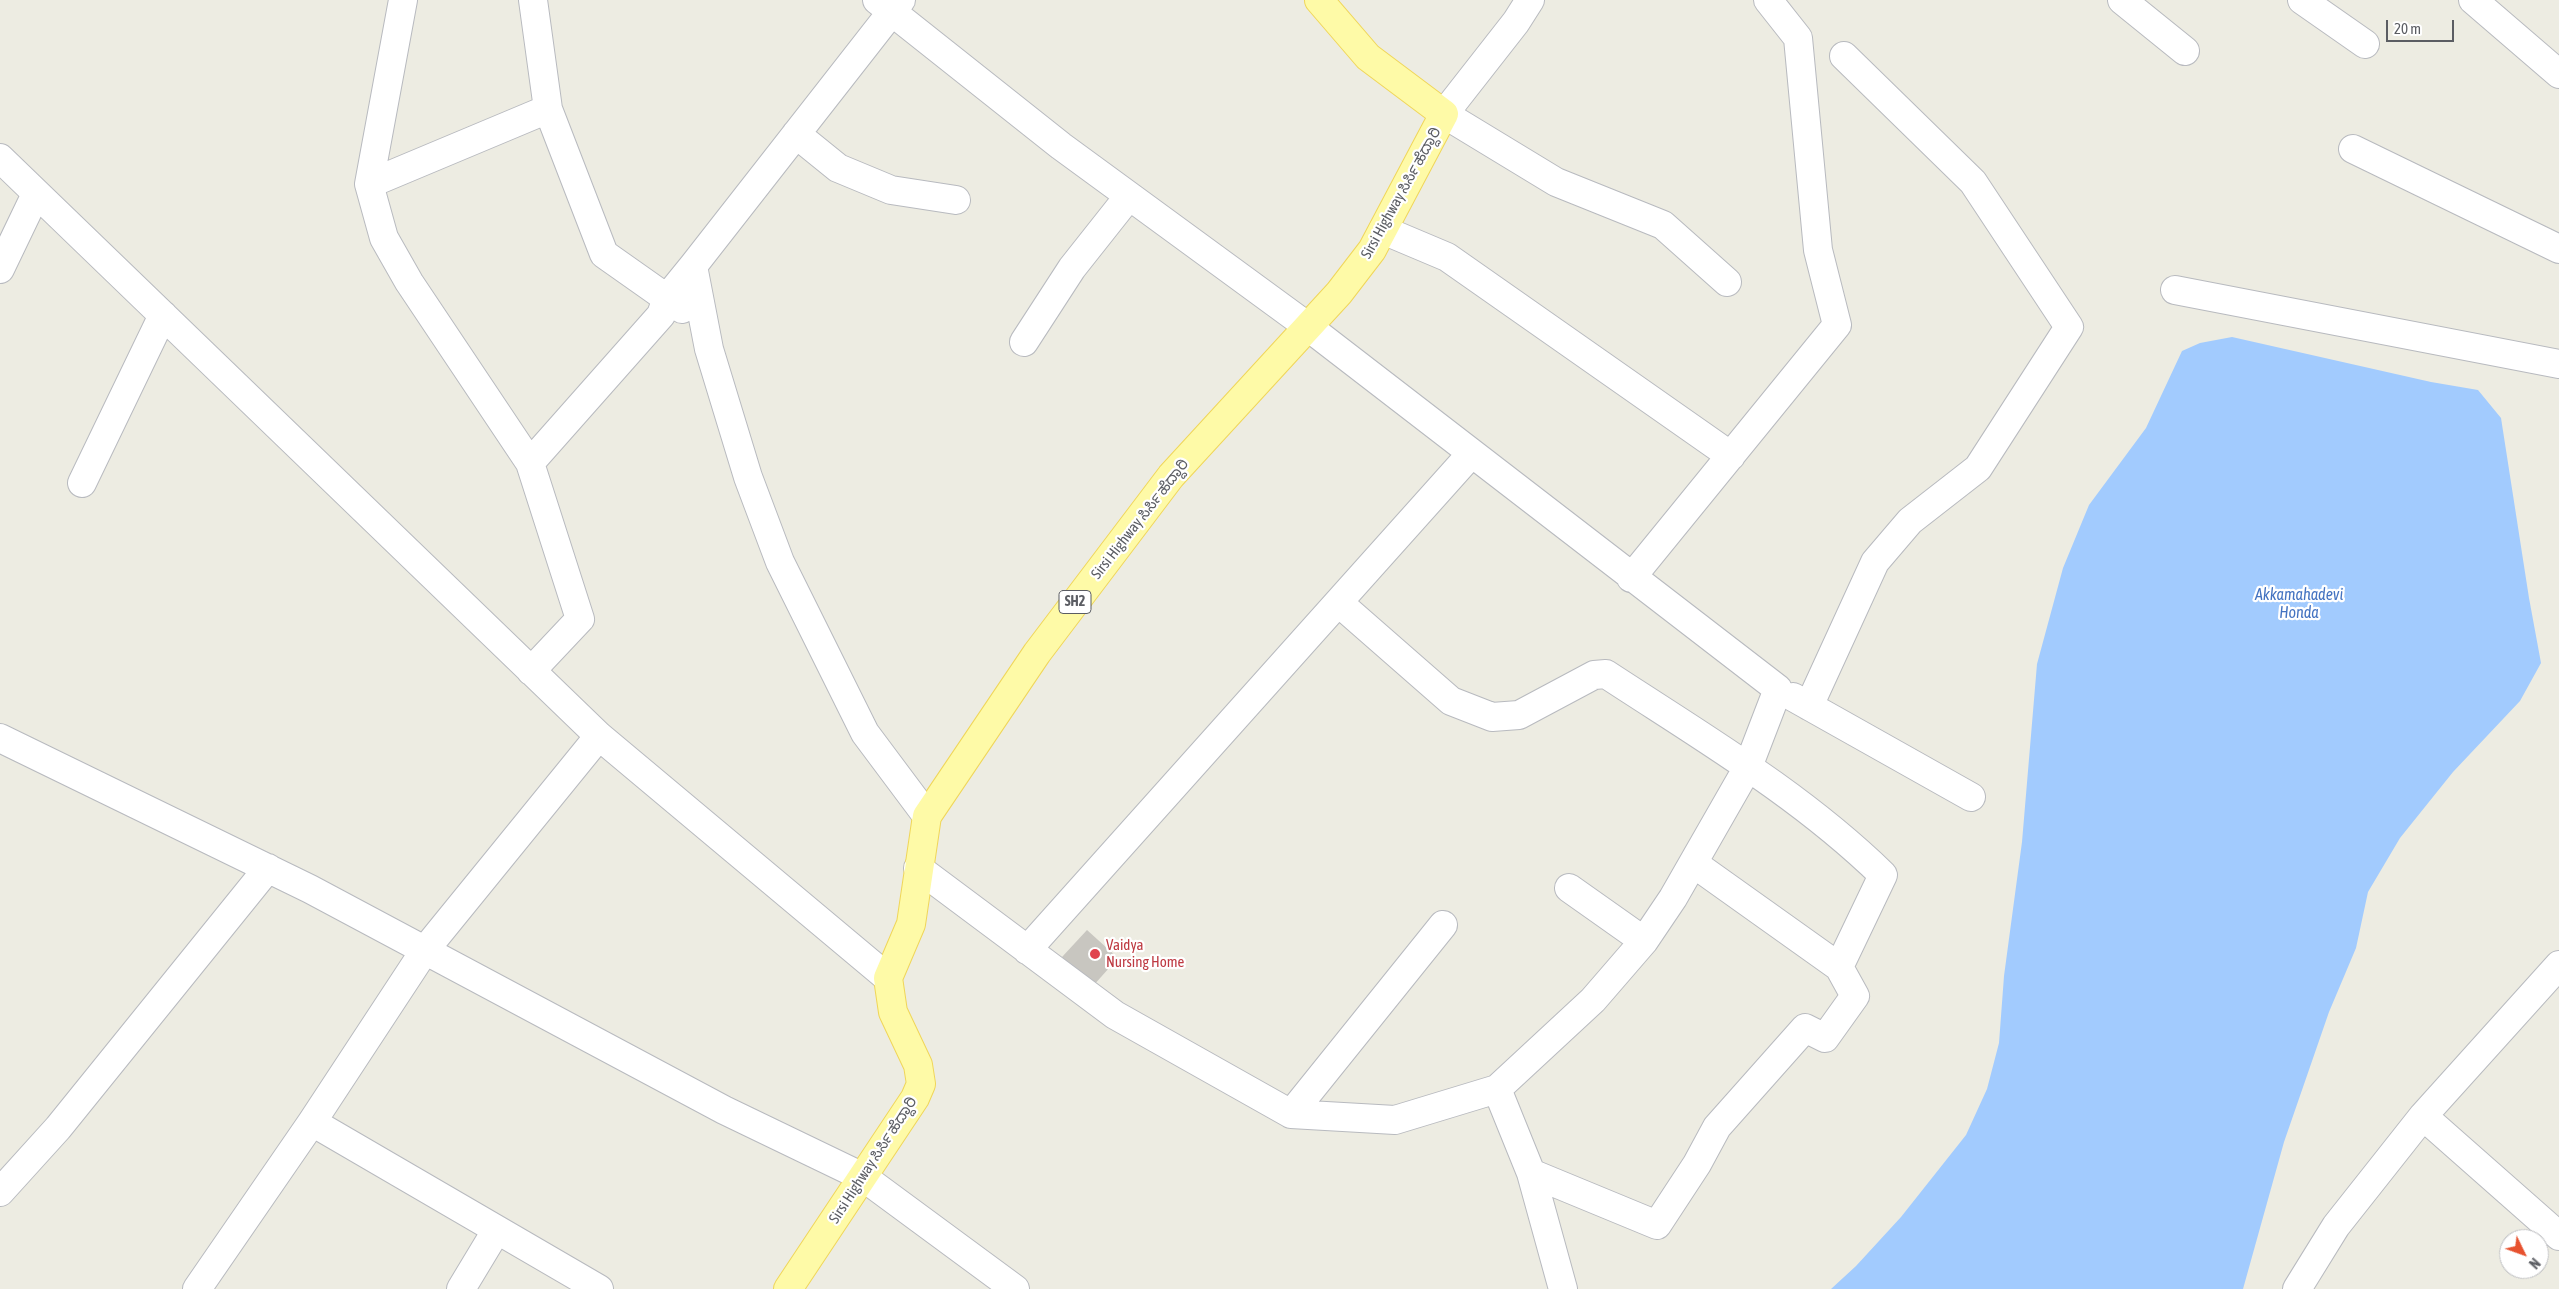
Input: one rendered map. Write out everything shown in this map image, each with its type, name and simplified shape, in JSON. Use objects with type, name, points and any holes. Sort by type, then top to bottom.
[{"type":"main road","name":"Sirsi Highway ಸಿರ್ಸಿ ಹೆದ್ದಾರಿ","points":[[788,1289],[915,1098],[921,1084],[918,1065],[893,1012],[888,978],[911,924],[927,816],[1037,652],[1171,476],[1339,293],[1372,250],[1444,114],[1368,57],[1318,0]]},
{"type":"street","points":[[403,0],[369,184],[384,238],[409,282],[530,463],[580,619],[531,670]]},
{"type":"street","points":[[534,0],[548,109],[604,254],[704,325]]},
{"type":"street","points":[[1530,0],[1444,114],[1556,182],[1663,225],[1728,282]]},
{"type":"street","points":[[1631,578],[1837,325],[1818,250],[1798,38],[1768,0]]},
{"type":"street","points":[[2122,0],[2185,51]]},
{"type":"street","points":[[2302,0],[2365,44]]},
{"type":"street","points":[[2473,0],[2559,74]]},
{"type":"street","points":[[530,463],[661,315],[667,298],[796,134],[890,4],[1061,146],[1307,326],[1631,578],[1778,689],[1971,798]]},
{"type":"street","points":[[1809,706],[1875,562],[1910,521],[1978,468],[2069,327],[1973,182],[1844,56]]},
{"type":"street","points":[[369,184],[548,109]]},
{"type":"street","points":[[796,134],[838,168],[856,176],[891,190],[956,200]]},
{"type":"street","points":[[2353,149],[2559,249]]},
{"type":"street","points":[[0,158],[599,736],[888,978]]},
{"type":"street","points":[[0,270],[36,194]]},
{"type":"street","points":[[1024,342],[1072,268],[1129,196]]},
{"type":"street","points":[[1383,230],[1447,257],[1731,456]]},
{"type":"street","points":[[693,266],[709,349],[748,478],[780,562],[865,733],[927,816]]},
{"type":"street","points":[[2175,290],[2559,364]]},
{"type":"street","points":[[82,483],[164,315]]},
{"type":"street","points":[[1027,950],[1471,454]]},
{"type":"street","points":[[1339,603],[1451,701],[1492,717],[1519,716],[1594,675],[1606,674],[1793,797],[1852,845],[1883,875],[1839,967]]},
{"type":"street","points":[[918,868],[1115,1015],[1291,1114],[1395,1120],[1497,1089],[1593,1000],[1644,941],[1674,898],[1748,767],[1778,689]]},
{"type":"street","points":[[197,1289],[312,1122],[425,950],[599,736]]},
{"type":"street","points":[[0,738],[268,868],[724,1110],[863,1177],[1015,1289]]},
{"type":"street","points":[[1532,1173],[1657,1225],[1697,1164],[1717,1127],[1805,1028],[1824,1038],[1855,996],[1839,967],[1693,863]]},
{"type":"street","points":[[0,1192],[58,1128],[268,868]]},
{"type":"street","points":[[1569,888],[1644,941]]},
{"type":"street","points":[[1291,1114],[1443,925]]},
{"type":"street","points":[[2297,1289],[2336,1226],[2423,1116],[2559,965]]},
{"type":"street","points":[[1497,1089],[1532,1173],[1563,1289]]},
{"type":"street","points":[[2423,1116],[2559,1236]]},
{"type":"street","points":[[312,1122],[496,1231],[569,1270],[599,1289]]},
{"type":"street","points":[[461,1289],[496,1231]]},
{"type":"water","name":"Akkamahadevi Honda","points":[[2232,337],[2431,382],[2478,390],[2501,418],[2541,663],[2520,701],[2453,772],[2400,838],[2368,892],[2356,948],[2329,1012],[2284,1142],[2243,1289],[1831,1289],[1856,1266],[1901,1217],[1966,1135],[1987,1089],[1999,1043],[2004,976],[2022,842],[2037,664],[2063,568],[2089,505],[2146,428],[2182,351],[2200,343]]},
{"type":"building","points":[[1087,930],[1118,958],[1093,986],[1062,957]]},
{"type":"place","name":"Vaidya Nursing Home","points":[[1095,954]]}]
